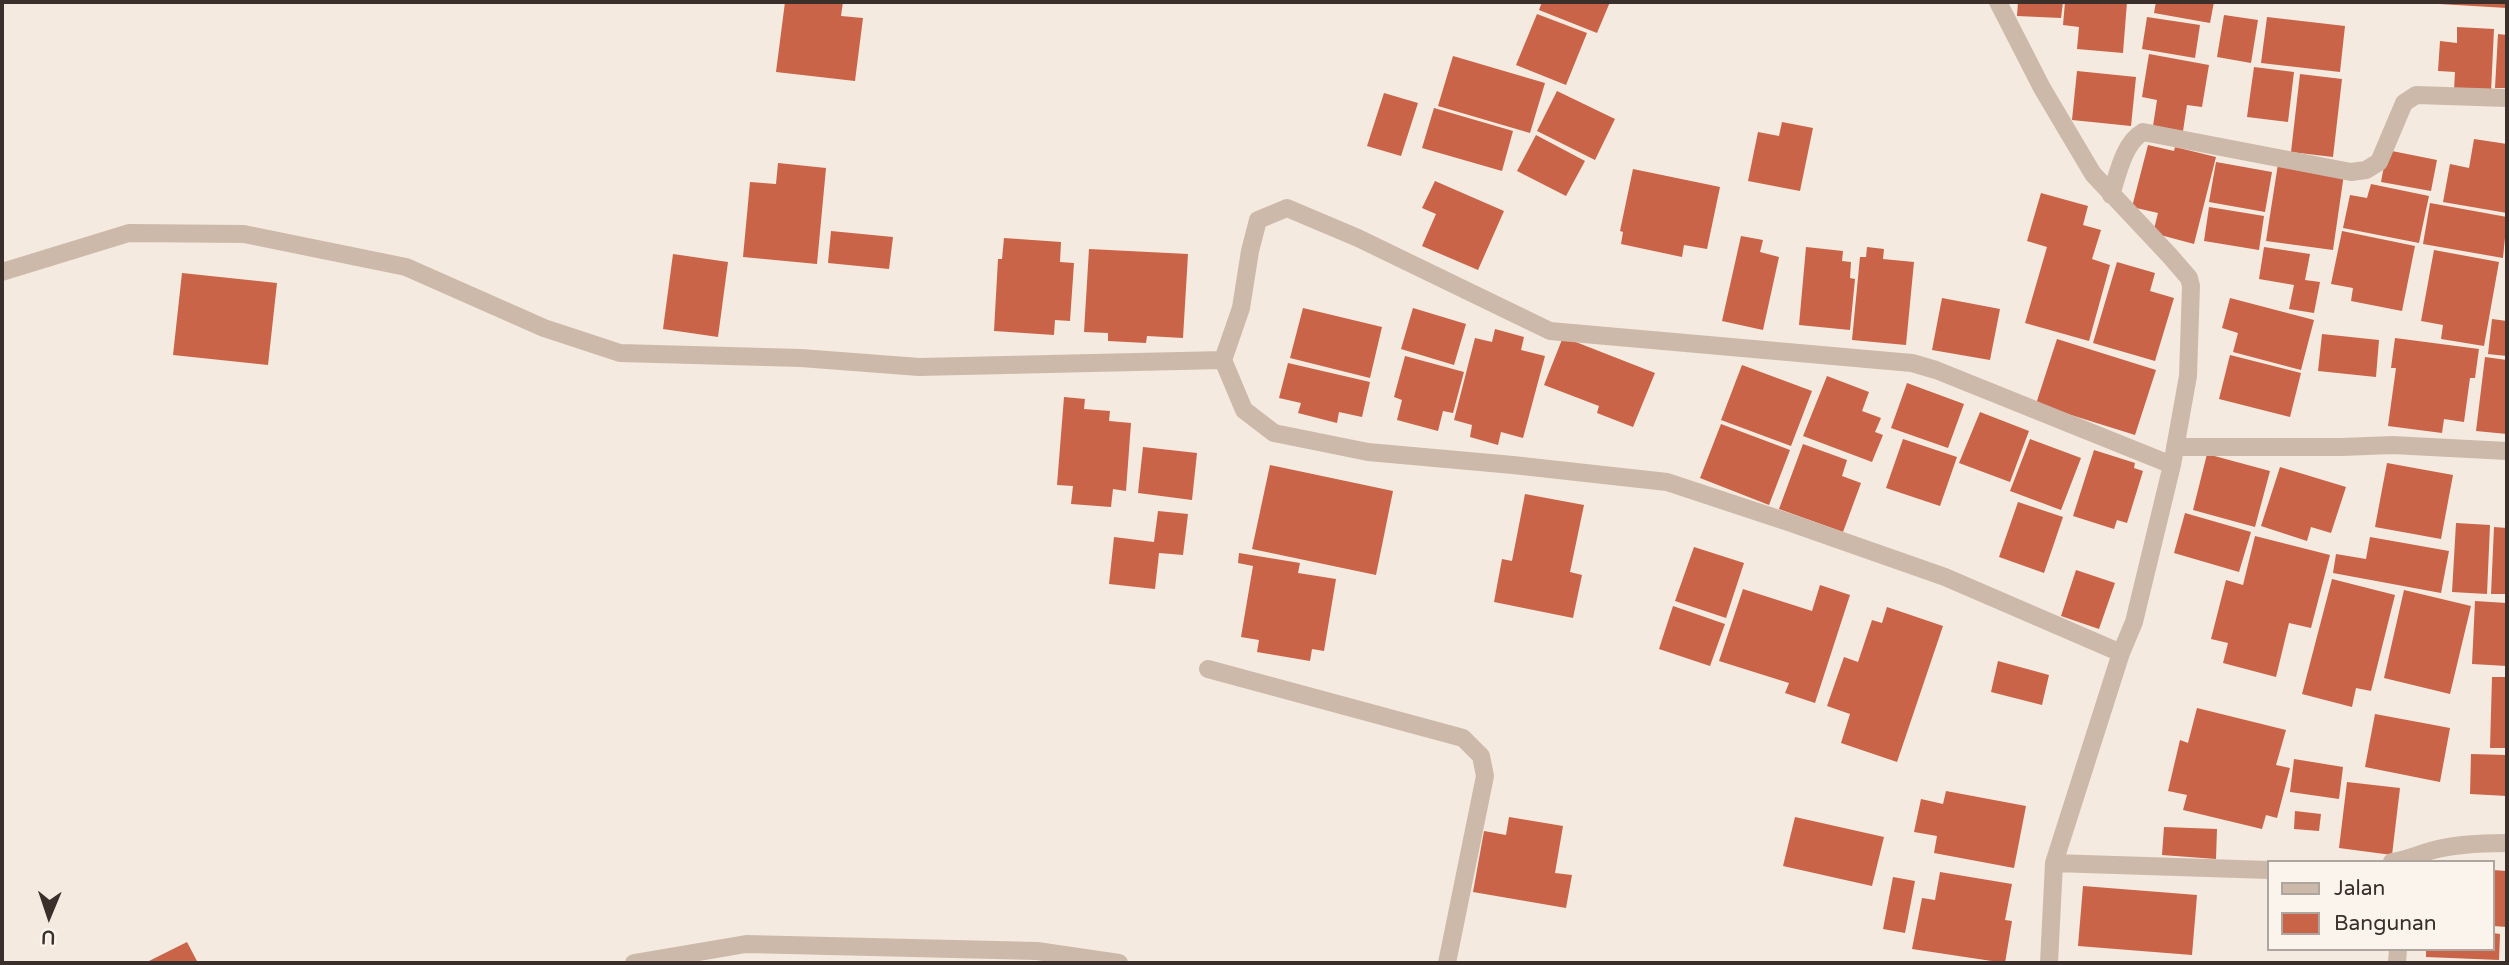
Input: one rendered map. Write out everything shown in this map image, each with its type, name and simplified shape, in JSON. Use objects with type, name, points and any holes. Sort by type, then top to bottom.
[{"type":"street","points":[[1998,2],[2042,88],[2093,174],[2189,278],[2191,286],[2188,376],[2174,456],[2134,622],[2121,653],[2054,863],[2049,963]]},
{"type":"street","points":[[2111,195],[2127,150],[2134,137],[2143,132],[2351,172],[2366,170],[2379,162],[2404,103],[2416,95],[2507,98]]},
{"type":"street","points":[[2121,653],[1945,577],[1667,482],[1368,452],[1273,433],[1244,410],[1223,360],[1241,308],[1258,220],[1287,208],[1358,238],[1549,331],[1912,363],[1936,369],[2174,456],[2392,445],[2507,451]]},
{"type":"street","points":[[2,272],[129,233],[244,234],[406,267],[544,328],[620,353],[801,358],[919,367],[1223,360]]},
{"type":"street","points":[[1208,669],[1463,738],[1481,756],[1485,776],[1447,963]]},
{"type":"street","points":[[2405,860],[2455,846],[2507,844]]},
{"type":"street","points":[[2054,863],[2268,870]]},
{"type":"street","points":[[634,963],[746,944],[1037,951],[1119,963]]},
{"type":"building","points":[[785,2],[843,2],[841,16],[863,18],[855,81],[776,72]]},
{"type":"building","points":[[1542,2],[1610,2],[1597,33],[1539,10]]},
{"type":"building","points":[[2018,2],[2063,2],[2061,18],[2017,16]]},
{"type":"building","points":[[2065,2],[2127,2],[2123,53],[2077,49],[2079,27],[2063,25]]},
{"type":"building","points":[[2156,2],[2214,2],[2210,23],[2154,13]]},
{"type":"building","points":[[2507,2],[2507,8],[2439,4]]},
{"type":"building","points":[[1537,14],[1587,33],[1566,85],[1516,65]]},
{"type":"building","points":[[2224,15],[2258,20],[2251,63],[2217,57]]},
{"type":"building","points":[[2147,17],[2200,25],[2195,58],[2142,49]]},
{"type":"building","points":[[2267,17],[2345,26],[2340,72],[2261,63]]},
{"type":"building","points":[[2457,27],[2494,29],[2491,92],[2454,90],[2455,72],[2438,71],[2440,41],[2457,43]]},
{"type":"building","points":[[2498,34],[2507,35],[2507,88],[2495,88]]},
{"type":"building","points":[[2149,54],[2209,65],[2202,107],[2187,105],[2183,131],[2153,126],[2157,100],[2142,97]]},
{"type":"building","points":[[1453,56],[1545,83],[1530,133],[1438,106]]},
{"type":"building","points":[[2254,67],[2294,72],[2288,122],[2247,117]]},
{"type":"building","points":[[2077,71],[2136,77],[2131,126],[2072,120]]},
{"type":"building","points":[[2300,74],[2342,79],[2333,157],[2291,152]]},
{"type":"building","points":[[1557,91],[1615,119],[1595,160],[1537,131]]},
{"type":"building","points":[[1384,93],[1418,103],[1401,156],[1367,146]]},
{"type":"building","points":[[1434,108],[1513,131],[1502,171],[1422,148]]},
{"type":"building","points":[[1782,122],[1813,128],[1800,191],[1748,181],[1758,132],[1779,136]]},
{"type":"building","points":[[1536,135],[1585,161],[1566,196],[1517,171]]},
{"type":"building","points":[[2474,139],[2507,144],[2507,213],[2443,202],[2450,164],[2469,168]]},
{"type":"building","points":[[2148,145],[2174,151],[2175,147],[2216,157],[2194,244],[2153,233],[2158,213],[2132,207]]},
{"type":"building","points":[[2387,150],[2437,160],[2431,191],[2381,182]]},
{"type":"building","points":[[2216,162],[2272,172],[2265,212],[2209,202]]},
{"type":"building","points":[[778,163],[826,168],[817,264],[743,257],[750,182],[776,184]]},
{"type":"building","points":[[2278,164],[2344,174],[2333,250],[2266,241]]},
{"type":"building","points":[[1633,169],[1720,187],[1707,249],[1684,245],[1682,257],[1621,244],[1623,232],[1620,231]]},
{"type":"building","points":[[1435,181],[1504,211],[1478,270],[1422,246],[1436,214],[1422,208]]},
{"type":"building","points":[[2371,184],[2429,196],[2419,243],[2343,228],[2350,195],[2367,198]]},
{"type":"building","points":[[2041,193],[2088,206],[2083,225],[2101,230],[2092,259],[2110,265],[2089,341],[2025,323],[2047,247],[2027,241]]},
{"type":"building","points":[[2430,203],[2507,217],[2503,258],[2423,244]]},
{"type":"building","points":[[2209,207],[2264,216],[2259,250],[2204,241]]},
{"type":"building","points":[[831,231],[893,237],[889,269],[828,263]]},
{"type":"building","points":[[2342,231],[2415,246],[2402,311],[2351,301],[2353,288],[2331,284]]},
{"type":"building","points":[[1741,236],[1763,240],[1760,252],[1779,257],[1763,330],[1722,321]]},
{"type":"building","points":[[1004,238],[1061,242],[1060,262],[1074,263],[1070,321],[1055,320],[1054,335],[994,331],[998,259],[1002,259]]},
{"type":"building","points":[[1806,247],[1843,251],[1842,261],[1851,262],[1850,278],[1855,279],[1850,330],[1799,325]]},
{"type":"building","points":[[1867,247],[1884,249],[1883,259],[1914,262],[1906,345],[1852,340],[1860,257],[1866,257]]},
{"type":"building","points":[[2264,247],[2310,254],[2305,280],[2320,282],[2314,313],[2289,309],[2294,285],[2259,279]]},
{"type":"building","points":[[1089,249],[1188,254],[1183,338],[1147,336],[1146,343],[1108,341],[1108,333],[1084,332]]},
{"type":"building","points":[[2434,250],[2499,262],[2484,346],[2441,339],[2443,325],[2421,321]]},
{"type":"building","points":[[673,254],[728,262],[718,337],[663,329]]},
{"type":"building","points":[[2117,262],[2155,273],[2150,291],[2174,298],[2155,361],[2093,343]]},
{"type":"building","points":[[182,273],[277,283],[268,365],[173,355]]},
{"type":"building","points":[[1942,298],[2000,309],[1990,360],[1932,350]]},
{"type":"building","points":[[2230,298],[2314,320],[2301,370],[2233,352],[2238,333],[2222,328]]},
{"type":"building","points":[[1303,308],[1382,327],[1370,378],[1290,358]]},
{"type":"building","points":[[1413,308],[1466,324],[1454,365],[1401,349]]},
{"type":"building","points":[[2492,319],[2507,321],[2507,356],[2488,354]]},
{"type":"building","points":[[1495,329],[1524,337],[1521,350],[1545,356],[1523,438],[1501,432],[1498,445],[1470,437],[1472,425],[1454,420],[1475,338],[1492,342]]},
{"type":"building","points":[[2322,334],[2379,340],[2376,377],[2318,371]]},
{"type":"building","points":[[1563,337],[1655,373],[1633,427],[1597,413],[1599,406],[1544,385]]},
{"type":"building","points":[[2395,338],[2479,349],[2475,378],[2470,378],[2464,422],[2444,419],[2442,433],[2388,426],[2396,368],[2391,368]]},
{"type":"building","points":[[2057,339],[2156,370],[2135,435],[2036,404]]},
{"type":"building","points":[[2230,355],[2301,373],[2290,417],[2219,399]]},
{"type":"building","points":[[1405,356],[1464,372],[1453,413],[1443,411],[1438,431],[1397,420],[1402,400],[1394,397]]},
{"type":"building","points":[[2485,357],[2507,360],[2507,434],[2476,431]]},
{"type":"building","points":[[1288,363],[1370,382],[1362,417],[1339,412],[1337,423],[1298,413],[1301,403],[1279,398]]},
{"type":"building","points":[[1742,365],[1812,391],[1791,446],[1721,420]]},
{"type":"building","points":[[1827,376],[1869,392],[1862,411],[1881,418],[1875,432],[1883,435],[1872,462],[1803,436]]},
{"type":"building","points":[[1907,383],[1964,404],[1948,448],[1891,428]]},
{"type":"building","points":[[1064,397],[1085,399],[1084,409],[1110,411],[1109,421],[1131,423],[1126,491],[1113,489],[1111,507],[1071,504],[1073,486],[1057,485]]},
{"type":"building","points":[[1980,412],[2029,431],[2010,482],[1959,463]]},
{"type":"building","points":[[1721,424],[1790,450],[1769,505],[1700,478]]},
{"type":"building","points":[[1903,439],[1957,457],[1940,506],[1886,488]]},
{"type":"building","points":[[2030,439],[2081,458],[2061,510],[2010,491]]},
{"type":"building","points":[[1803,444],[1847,460],[1842,476],[1861,483],[1843,532],[1779,509]]},
{"type":"building","points":[[1143,447],[1197,453],[1192,500],[1138,493]]},
{"type":"building","points":[[2094,450],[2135,463],[2134,468],[2143,471],[2127,523],[2117,520],[2114,529],[2073,516]]},
{"type":"building","points":[[2207,454],[2270,471],[2255,527],[2193,510]]},
{"type":"building","points":[[2387,463],[2453,475],[2441,539],[2375,527]]},
{"type":"building","points":[[1270,465],[1393,491],[1376,575],[1252,549]]},
{"type":"building","points":[[2280,467],[2346,487],[2331,533],[2311,527],[2307,541],[2261,526]]},
{"type":"building","points":[[1525,494],[1584,505],[1570,572],[1582,575],[1573,618],[1494,602],[1502,559],[1512,561]]},
{"type":"building","points":[[2018,502],[2063,517],[2044,573],[1999,557]]},
{"type":"building","points":[[1158,511],[1188,514],[1183,555],[1159,553],[1155,589],[1109,584],[1114,537],[1154,542]]},
{"type":"building","points":[[2185,513],[2251,532],[2239,572],[2174,553]]},
{"type":"building","points":[[2456,523],[2490,525],[2487,594],[2452,592]]},
{"type":"building","points":[[2494,527],[2507,528],[2507,594],[2491,594]]},
{"type":"building","points":[[2255,536],[2330,555],[2311,628],[2289,623],[2276,677],[2223,663],[2228,643],[2211,639],[2226,580],[2243,585]]},
{"type":"building","points":[[2370,537],[2449,551],[2441,593],[2333,573],[2336,554],[2366,559]]},
{"type":"building","points":[[1694,547],[1744,563],[1726,618],[1675,601]]},
{"type":"building","points":[[1239,553],[1300,563],[1298,573],[1336,579],[1324,651],[1312,649],[1310,661],[1257,652],[1259,640],[1241,637],[1253,566],[1238,563]]},
{"type":"building","points":[[2076,570],[2115,583],[2099,629],[2061,616]]},
{"type":"building","points":[[2332,579],[2395,595],[2371,691],[2356,688],[2352,707],[2302,694]]},
{"type":"building","points":[[1820,585],[1850,595],[1815,703],[1785,693],[1789,683],[1719,661],[1743,589],[1812,611]]},
{"type":"building","points":[[2404,590],[2471,606],[2450,694],[2384,678]]},
{"type":"building","points":[[2475,601],[2507,603],[2507,666],[2472,664]]},
{"type":"building","points":[[1673,606],[1725,624],[1710,666],[1659,649]]},
{"type":"building","points":[[1887,607],[1943,626],[1897,762],[1841,743],[1850,714],[1827,706],[1844,657],[1858,662],[1872,620],[1882,623]]},
{"type":"building","points":[[1998,661],[2049,675],[2042,705],[1991,692]]},
{"type":"building","points":[[2492,677],[2507,677],[2507,748],[2490,748]]},
{"type":"building","points":[[2197,708],[2286,730],[2276,765],[2290,768],[2277,818],[2266,815],[2262,829],[2183,810],[2187,795],[2168,791],[2180,740],[2188,743]]},
{"type":"building","points":[[2375,714],[2450,728],[2440,782],[2365,767]]},
{"type":"building","points":[[2471,754],[2507,755],[2507,796],[2470,794]]},
{"type":"building","points":[[2294,759],[2343,767],[2339,799],[2290,792]]},
{"type":"building","points":[[2347,782],[2400,788],[2392,855],[2339,848]]},
{"type":"building","points":[[1946,791],[2026,806],[2014,868],[1934,853],[1937,836],[1914,832],[1921,799],[1943,804]]},
{"type":"building","points":[[2295,811],[2321,814],[2319,831],[2294,829]]},
{"type":"building","points":[[1509,817],[1563,826],[1555,873],[1572,875],[1566,908],[1473,892],[1484,831],[1506,835]]},
{"type":"building","points":[[1795,817],[1884,837],[1872,886],[1783,866]]},
{"type":"building","points":[[2164,827],[2217,829],[2216,859],[2162,855]]},
{"type":"building","points":[[2495,870],[2507,871],[2507,927],[2495,926]]},
{"type":"building","points":[[1940,872],[2012,884],[2005,920],[2012,921],[2005,963],[1912,949],[1922,898],[1935,900]]},
{"type":"building","points":[[1893,877],[1915,881],[1905,933],[1883,929]]},
{"type":"building","points":[[2083,886],[2197,895],[2192,955],[2078,946]]},
{"type":"building","points":[[2495,933],[2500,934],[2499,960],[2426,957],[2426,951],[2495,951]]},
{"type":"building","points":[[187,942],[198,963],[145,963]]}]
